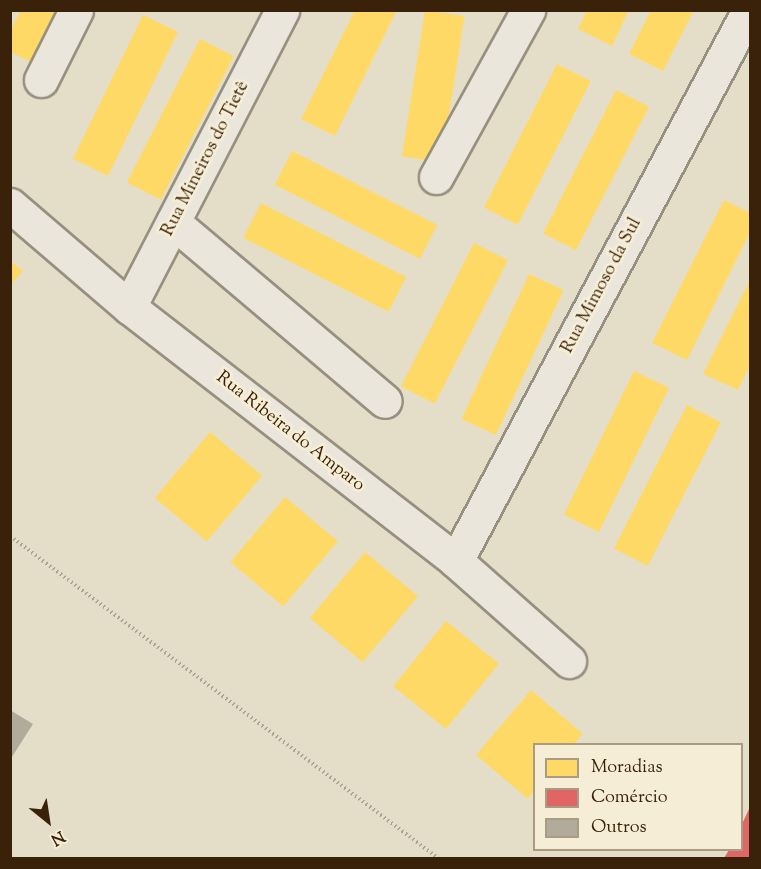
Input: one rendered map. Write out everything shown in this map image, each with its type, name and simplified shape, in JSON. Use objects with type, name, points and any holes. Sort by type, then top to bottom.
[{"type":"street","points":[[41,80],[76,10]]},
{"type":"street","name":"Rua Mineiros do Tietê","points":[[129,307],[282,10]]},
{"type":"street","points":[[436,177],[528,10]]},
{"type":"street","name":"Rua Mimoso da Sul","points":[[456,561],[748,10]]},
{"type":"street","name":"Rua Ribeira do Amparo","points":[[10,205],[129,307],[456,561],[569,661]]},
{"type":"street","points":[[173,222],[385,401]]},
{"type":"path","points":[[10,536],[438,858]]},
{"type":"building: Moradias","points":[[21,10],[63,10],[36,64],[10,52],[10,31]]},
{"type":"building: Moradias","points":[[355,10],[397,10],[335,136],[301,119]]},
{"type":"building: Moradias","points":[[425,10],[465,16],[441,162],[402,156]]},
{"type":"building: Moradias","points":[[587,10],[629,10],[612,46],[578,29]]},
{"type":"building: Moradias","points":[[651,10],[694,10],[663,71],[629,54]]},
{"type":"building: Moradias","points":[[143,15],[178,32],[108,176],[73,159]]},
{"type":"building: Moradias","points":[[200,39],[234,56],[161,200],[127,182]]},
{"type":"building: Moradias","points":[[557,64],[591,81],[518,225],[484,207]]},
{"type":"building: Moradias","points":[[616,90],[649,107],[576,250],[543,233]]},
{"type":"building: Moradias","points":[[292,151],[437,225],[420,259],[275,185]]},
{"type":"building: Moradias","points":[[724,200],[750,213],[750,232],[687,360],[652,343]]},
{"type":"building: Moradias","points":[[261,203],[406,277],[389,312],[243,238]]},
{"type":"building: Moradias","points":[[474,243],[508,260],[435,404],[401,386]]},
{"type":"building: Moradias","points":[[10,261],[23,271],[10,285]]},
{"type":"building: Moradias","points":[[529,274],[563,290],[496,435],[461,419]]},
{"type":"building: Moradias","points":[[750,280],[750,365],[738,390],[703,374]]},
{"type":"building: Moradias","points":[[634,371],[669,388],[599,532],[564,515]]},
{"type":"building: Moradias","points":[[687,405],[721,422],[648,566],[614,548]]},
{"type":"building: Moradias","points":[[210,432],[262,476],[207,542],[155,498]]},
{"type":"building: Moradias","points":[[285,497],[338,541],[283,606],[230,562]]},
{"type":"building: Moradias","points":[[365,552],[418,596],[363,662],[310,618]]},
{"type":"building: Moradias","points":[[446,621],[499,664],[446,729],[393,686]]},
{"type":"building: Moradias","points":[[531,690],[583,734],[575,743],[533,743],[533,792],[528,799],[476,755]]},
{"type":"building: Comércio","points":[[750,807],[750,858],[724,858],[728,851],[743,851],[743,822]]},
{"type":"building: Outros","points":[[10,710],[33,724],[10,760]]}]
